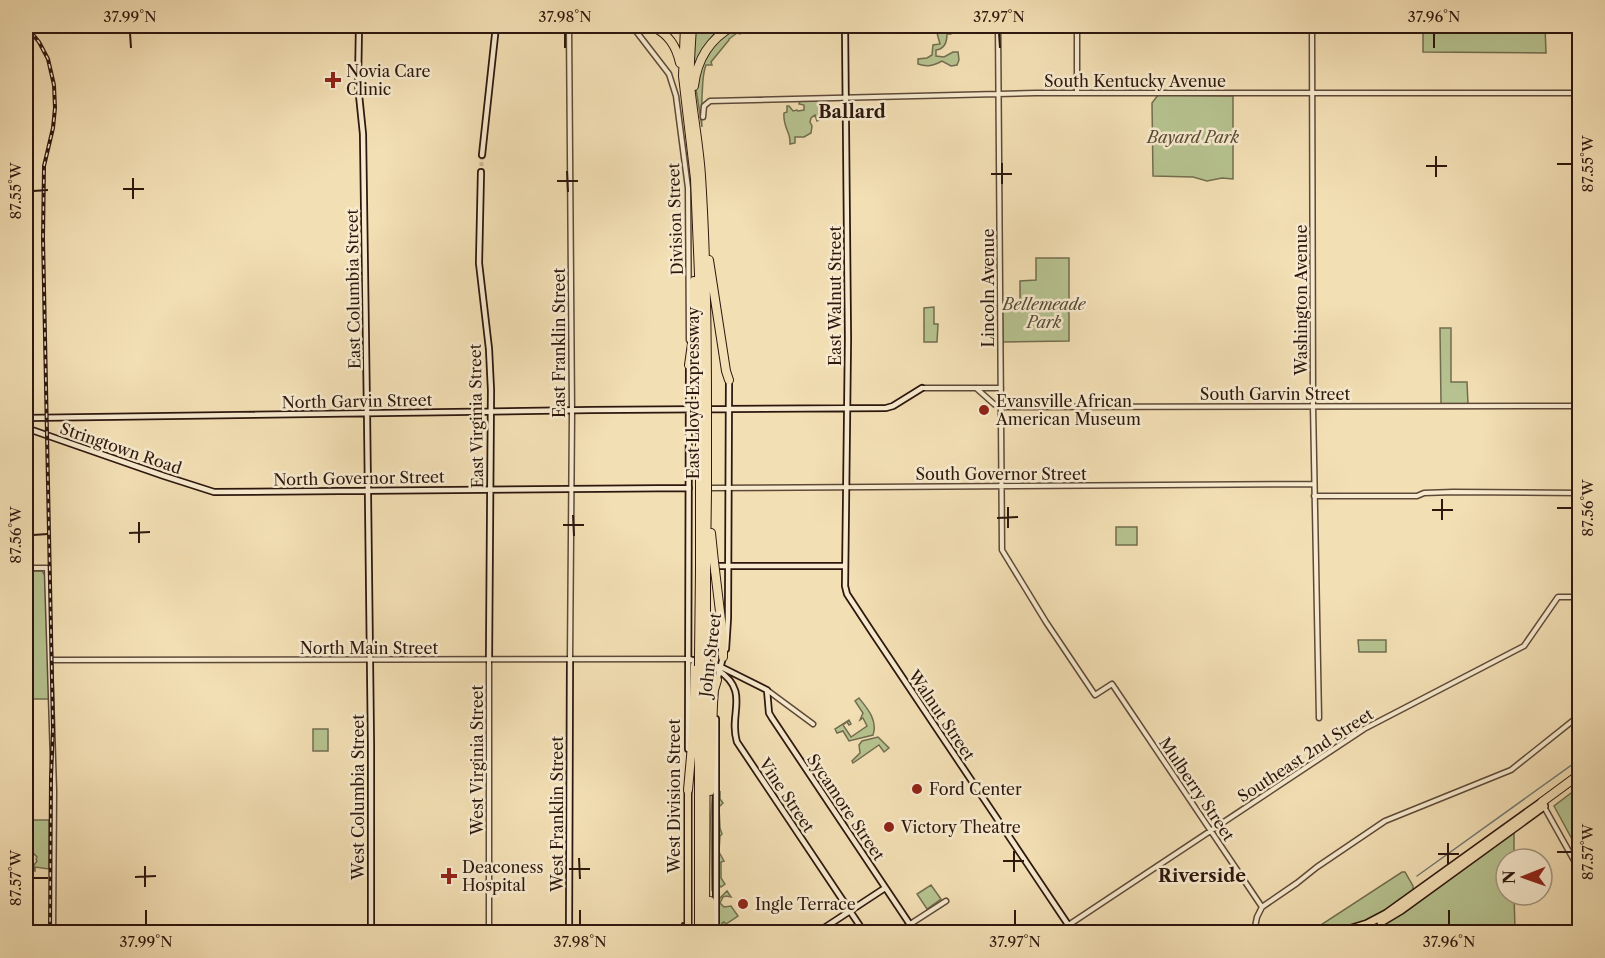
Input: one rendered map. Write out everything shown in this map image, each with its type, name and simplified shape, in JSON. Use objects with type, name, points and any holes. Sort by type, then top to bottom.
[{"type":"highway","points":[[652,26],[666,35],[675,46],[683,76]]},
{"type":"highway","name":"East Lloyd Expressway","points":[[685,26],[683,76],[694,164],[707,316],[703,409],[707,566],[700,662]]},
{"type":"highway","name":"East Lloyd Expressway","points":[[692,26],[690,66],[700,161],[700,225]]},
{"type":"highway","points":[[693,108],[696,73],[701,58],[711,42],[733,26]]},
{"type":"highway","points":[[689,365],[694,324],[694,243],[700,225]]},
{"type":"highway","points":[[700,225],[729,380]]},
{"type":"highway","points":[[704,493],[707,566],[723,638],[723,657]]},
{"type":"highway","name":"East Lloyd Expressway","points":[[702,761],[699,604],[707,566]]},
{"type":"highway","points":[[688,790],[700,662]]},
{"type":"highway","points":[[705,816],[711,779],[712,704],[719,673]]},
{"type":"highway","points":[[702,761],[705,816],[705,933]]},
{"type":"highway","points":[[702,761],[705,894],[711,933]]},
{"type":"highway","points":[[1357,933],[1382,922],[1401,910],[1580,774]]},
{"type":"highway","points":[[1341,933],[1360,927],[1386,914],[1580,780]]},
{"type":"highway","points":[[699,933],[705,894]]},
{"type":"main road","name":"East Columbia Street","points":[[358,26],[358,85],[363,134],[370,660]]},
{"type":"main road","points":[[482,155],[496,26]]},
{"type":"main road","name":"East Walnut Street","points":[[845,26],[847,408],[845,566]]},
{"type":"main road","name":"East Virginia Street","points":[[481,172],[479,263],[489,349],[491,411],[489,660]]},
{"type":"main road","name":"Division Street","points":[[689,365],[688,566],[700,662]]},
{"type":"main road","name":"John Street","points":[[716,933],[716,690],[727,645],[729,380]]},
{"type":"main road","points":[[689,409],[890,407],[922,388]]},
{"type":"main road","name":"North Garvin Street","points":[[26,418],[689,409]]},
{"type":"main road","name":"Stringtown Road","points":[[26,428],[209,491]]},
{"type":"main road","name":"North Governor Street","points":[[209,491],[689,488]]},
{"type":"main road","points":[[688,566],[845,566]]},
{"type":"main road","name":"Walnut Street","points":[[845,566],[847,594],[1073,933]]},
{"type":"main road","name":"West Franklin Street","points":[[569,933],[570,659]]},
{"type":"main road","name":"West Columbia Street","points":[[370,660],[371,933]]},
{"type":"main road","name":"Vine Street","points":[[700,662],[731,682],[737,704],[734,731],[737,742],[864,933]]},
{"type":"main road","points":[[719,673],[766,690]]},
{"type":"main road","name":"Sycamore Street","points":[[766,690],[769,713],[772,718],[915,933]]},
{"type":"main road","name":"West Division Street","points":[[688,790],[688,933]]},
{"type":"main road","points":[[818,933],[885,888]]},
{"type":"street","name":"East Franklin Street","points":[[569,26],[572,410],[570,659]]},
{"type":"street","name":"Division Street","points":[[632,26],[669,74],[675,89],[688,188],[689,365]]},
{"type":"street","name":"Lincoln Avenue","points":[[998,26],[1002,550],[1046,622],[1095,695],[1112,684]]},
{"type":"street","points":[[1077,26],[1077,93]]},
{"type":"street","name":"Washington Avenue","points":[[1312,26],[1313,406],[1319,718]]},
{"type":"street","name":"South Kentucky Avenue","points":[[703,117],[704,106],[710,101],[845,97],[999,93],[1580,93]]},
{"type":"street","points":[[922,388],[1001,388]]},
{"type":"street","points":[[976,388],[1000,407]]},
{"type":"street","name":"South Garvin Street","points":[[1000,407],[1580,406]]},
{"type":"street","name":"South Governor Street","points":[[689,488],[1314,484]]},
{"type":"street","points":[[1314,496],[1417,496],[1453,492],[1580,493]]},
{"type":"street","points":[[26,568],[47,568],[54,790],[54,933]]},
{"type":"street","name":"Southeast 2nd Street","points":[[1058,933],[1364,729],[1524,646],[1558,597],[1580,597]]},
{"type":"street","name":"North Main Street","points":[[50,660],[570,659],[700,662]]},
{"type":"street","name":"West Virginia Street","points":[[489,660],[489,933]]},
{"type":"street","name":"Mulberry Street","points":[[1112,684],[1262,907]]},
{"type":"street","points":[[766,690],[813,724]]},
{"type":"street","points":[[1254,933],[1257,917],[1262,907],[1385,821],[1514,769],[1580,715]]},
{"type":"street","points":[[1543,804],[1580,870]]},
{"type":"street","points":[[898,933],[946,901]]},
{"type":"green space","points":[[695,26],[728,26],[693,73]]},
{"type":"green space","points":[[736,26],[749,26],[740,34],[737,33],[729,39],[711,62],[712,65],[706,65],[703,80],[702,127],[696,89],[697,77],[713,44]]},
{"type":"green space","points":[[929,26],[953,26],[951,34],[947,34],[946,42],[936,50],[936,56],[944,57],[958,52],[957,65],[951,66],[942,61],[930,66],[918,64],[918,59],[932,55],[933,45],[940,44],[937,33],[930,33]]},
{"type":"green space","points":[[1423,26],[1545,26],[1546,53],[1423,52]]},
{"type":"green space","name":"Bayard Park","points":[[1158,95],[1233,96],[1233,179],[1222,178],[1207,181],[1193,177],[1153,176],[1152,103]]},
{"type":"green space","points":[[800,101],[819,101],[819,120],[817,121],[815,115],[811,118],[811,133],[804,137],[795,137],[795,143],[790,144],[784,113],[787,112],[787,106],[793,111],[804,110],[804,105],[799,104]]},
{"type":"green space","name":"Bellemeade Park","points":[[1036,258],[1069,258],[1069,341],[1003,342],[1002,307],[1020,306],[1020,281],[1036,280]]},
{"type":"green space","points":[[934,307],[934,324],[938,324],[937,342],[924,342],[924,308]]},
{"type":"green space","points":[[1440,328],[1451,328],[1451,382],[1467,382],[1468,404],[1441,404]]},
{"type":"green space","points":[[1116,527],[1137,527],[1137,545],[1116,545]]},
{"type":"green space","points":[[26,571],[42,571],[46,577],[49,699],[26,699]]},
{"type":"green space","points":[[1358,640],[1386,640],[1386,652],[1359,652]]},
{"type":"green space","points":[[859,698],[871,715],[874,725],[873,735],[849,741],[843,731],[837,733],[835,729],[849,720],[851,724],[847,722],[843,725],[851,737],[867,726],[863,718],[860,720],[863,713],[855,701]]},
{"type":"green space","points":[[313,729],[328,729],[328,751],[313,751]]},
{"type":"green space","points":[[878,737],[889,748],[884,752],[879,745],[853,763],[852,761],[860,753],[859,745],[862,741]]},
{"type":"green space","points":[[713,785],[714,889],[712,890],[711,817]]},
{"type":"green space","points":[[1579,787],[1579,852],[1554,806]]},
{"type":"green space","points":[[720,791],[720,799],[723,803],[719,807],[722,834],[719,852],[724,861],[721,862],[721,878],[725,884],[721,887],[718,884],[717,798]]},
{"type":"green space","points":[[26,820],[49,820],[49,869],[35,867],[34,871],[37,857],[26,846]]},
{"type":"green space","points":[[1514,833],[1514,847],[1495,847]]},
{"type":"green space","points":[[1494,847],[1494,907],[1514,907],[1515,930],[1365,932],[1405,912]]},
{"type":"green space","points":[[1405,872],[1413,886],[1413,891],[1389,909],[1366,922],[1341,930],[1310,932]]},
{"type":"green space","points":[[931,885],[941,899],[927,909],[917,894]]},
{"type":"green space","points":[[727,891],[731,897],[723,897],[720,903],[724,907],[731,906],[738,916],[726,924],[722,923],[729,932],[717,932],[718,900]]},
{"type":"waterway","points":[[1417,876],[1580,759]]},
{"type":"tunnel","points":[[481,172],[482,155]]},
{"type":"railway","points":[[26,26],[39,42],[48,59],[54,85],[55,108],[44,166],[43,238],[53,730],[50,932]]},
{"type":"railway","points":[[683,924],[683,932]]},
{"type":"place","name":"Novia Care Clinic","points":[[333,80]]},
{"type":"place","name":"Evansville African American Museum","points":[[984,410]]},
{"type":"place","name":"Ford Center","points":[[917,789]]},
{"type":"place","name":"Victory Theatre","points":[[889,827]]},
{"type":"place","name":"Deaconess Hospital","points":[[449,876]]},
{"type":"place","name":"Ingle Terrace","points":[[743,904]]},
{"type":"district","name":"Ballard","points":[[852,112]]},
{"type":"district","name":"Riverside","points":[[1202,876]]}]
